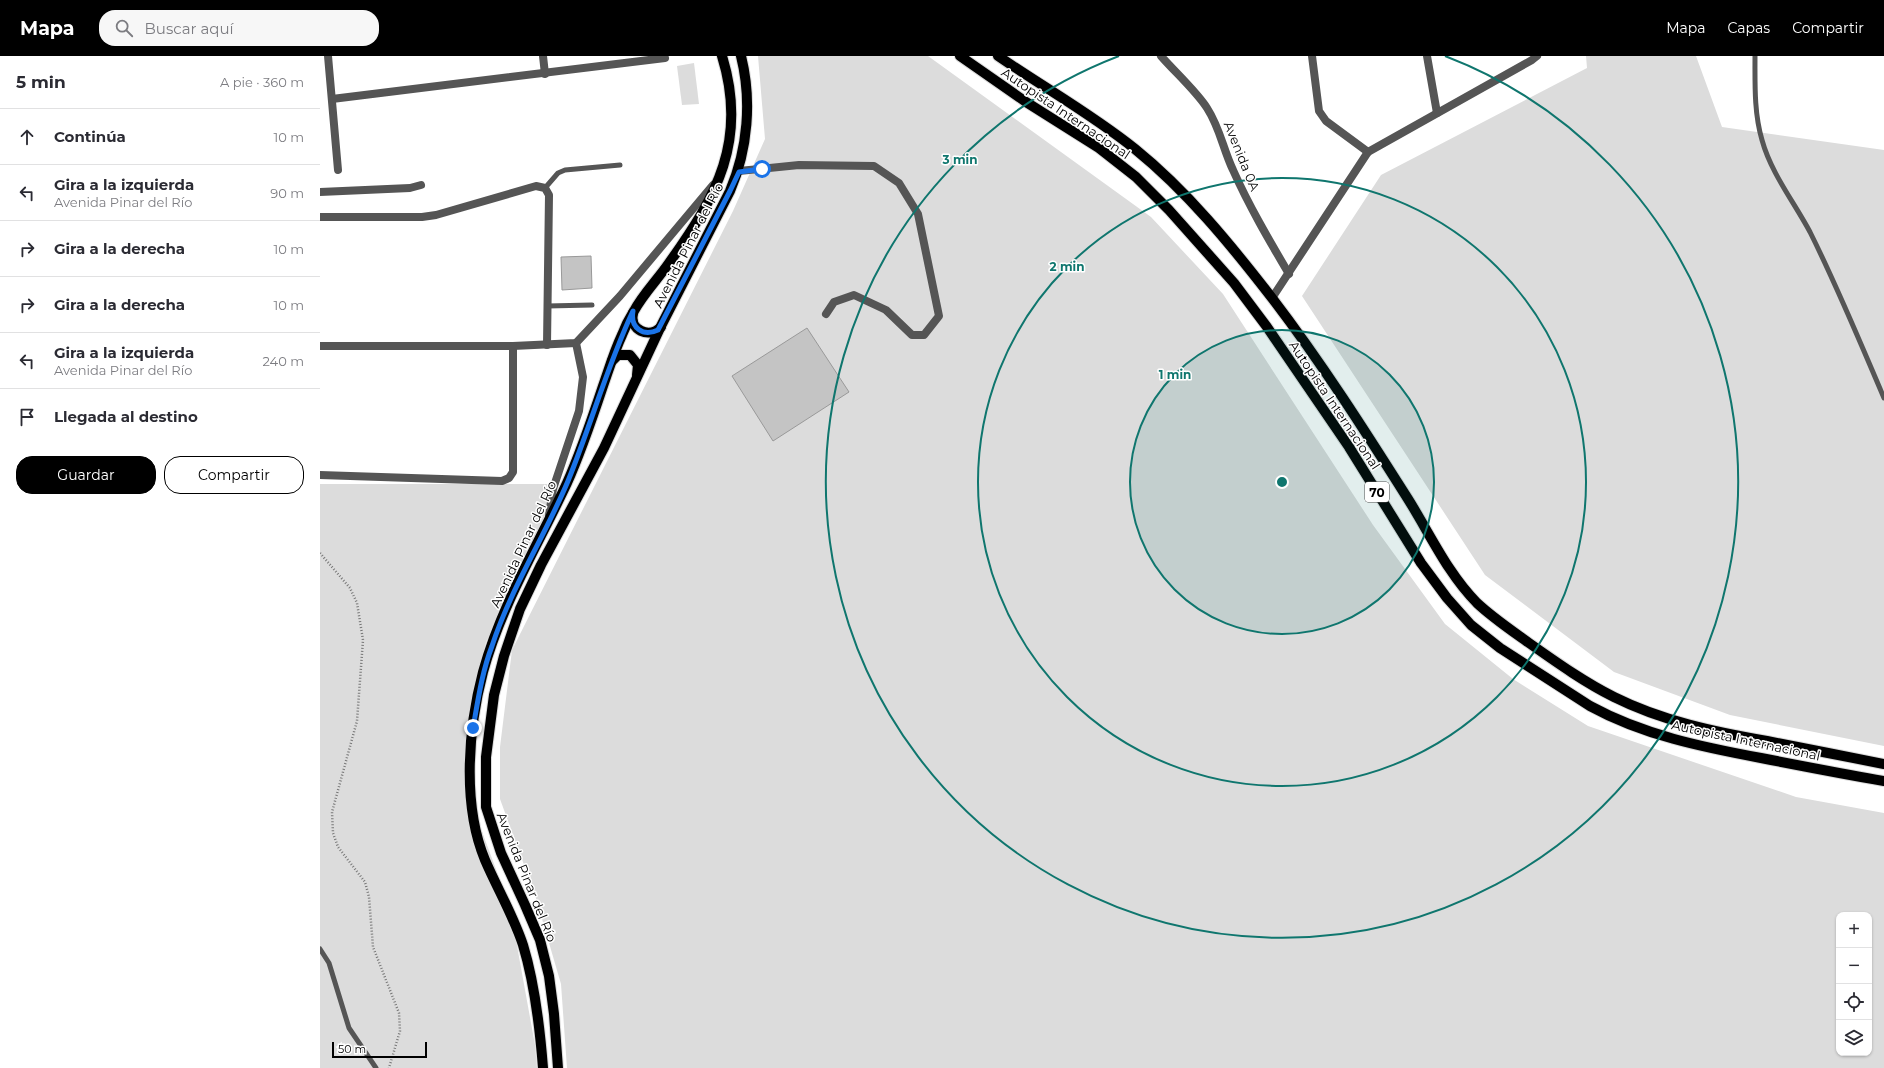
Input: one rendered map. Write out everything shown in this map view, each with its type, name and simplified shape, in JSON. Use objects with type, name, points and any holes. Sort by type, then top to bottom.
[{"type":"main road","name":"Avenida Pinar del Río","points":[[543,1068],[541,1039],[523,946],[510,912],[484,858],[472,814],[470,769],[473,728],[483,674],[492,645],[508,606],[567,482],[588,431],[610,364],[633,311],[681,246],[722,173],[729,146],[731,100],[728,76],[722,56]]},
{"type":"main road","name":"Avenida Pinar del Río","points":[[558,1068],[554,1014],[549,976],[540,940],[501,853],[486,807],[486,757],[494,695],[504,656],[520,610],[541,565],[604,448],[661,326],[739,172],[749,110],[741,56]]},
{"type":"main road","name":"Autopista Internacional","points":[[960,56],[1026,102],[1099,148],[1136,177],[1169,210],[1234,283],[1267,327],[1349,447],[1434,582],[1466,620],[1500,648],[1590,706],[1649,732],[1698,746],[1884,781]]},
{"type":"main road","name":"Autopista Internacional","points":[[998,56],[1109,130],[1151,163],[1172,183],[1225,241],[1272,298],[1320,365],[1410,502],[1448,566],[1476,601],[1508,628],[1600,690],[1651,713],[1722,733],[1884,764]]},
{"type":"main road","points":[[633,311],[633,321],[638,330],[648,333],[658,330],[661,326]]},
{"type":"main road","points":[[610,364],[618,355],[630,355],[638,365],[637,377]]},
{"type":"street","points":[[328,56],[338,170]]},
{"type":"street","points":[[543,56],[545,74]]},
{"type":"street","name":"Avenida 0A","points":[[1161,56],[1213,117],[1219,128],[1228,160],[1239,185],[1289,274]]},
{"type":"street","points":[[1312,56],[1319,110],[1326,121],[1368,152]]},
{"type":"street","points":[[1427,56],[1437,114]]},
{"type":"street","points":[[1272,298],[1368,152],[1537,56]]},
{"type":"street","points":[[332,99],[545,74],[664,58]]},
{"type":"street","points":[[739,172],[798,165],[874,166],[899,183],[918,214],[939,316],[924,335],[912,335],[886,310],[854,295],[834,302],[826,314]]},
{"type":"street","points":[[320,346],[513,346],[576,343],[620,296],[699,203],[722,173]]},
{"type":"street","points":[[320,192],[410,188],[421,185]]},
{"type":"street","points":[[320,217],[422,217],[436,215],[536,186],[545,188],[549,196],[547,344]]},
{"type":"street","points":[[548,521],[553,489],[579,411],[583,377],[576,343]]},
{"type":"street","points":[[320,475],[502,481],[510,478],[513,472],[513,346]]},
{"type":"lane","points":[[1755,56],[1754,95],[1762,141],[1778,178],[1809,230],[1836,286],[1884,398]]},
{"type":"lane","points":[[545,188],[558,173],[565,170],[620,165]]},
{"type":"lane","points":[[547,306],[592,305]]},
{"type":"lane","points":[[320,948],[329,963],[349,1028],[376,1068]]},
{"type":"path","points":[[320,553],[350,588],[357,603],[363,640],[357,721],[332,812],[332,819],[333,833],[338,847],[365,882],[369,898],[373,947],[399,1013],[400,1031],[389,1068]]},
{"type":"shaded area","points":[[758,56],[928,56],[1151,217],[1223,294],[1373,525],[1445,624],[1513,679],[1588,726],[1796,797],[1884,813],[1884,1068],[567,1068],[561,984],[535,895],[500,799],[500,747],[512,650],[733,211],[765,139]]},
{"type":"shaded area","points":[[1586,56],[1696,56],[1722,127],[1884,150],[1884,746],[1730,715],[1614,672],[1485,575],[1302,296],[1381,175],[1587,68]]},
{"type":"shaded area","points":[[694,63],[699,104],[682,105],[677,66]]},
{"type":"shaded area","points":[[320,484],[552,484],[544,524],[486,642],[470,708],[471,802],[510,907],[535,1045],[537,1068],[320,1068]]},
{"type":"building","points":[[591,256],[592,288],[562,290],[561,257]]},
{"type":"building","points":[[807,328],[849,392],[773,441],[732,376]]},
{"type":"route","points":[[473,728],[483,674],[492,645],[508,606],[567,482],[588,431],[619,340],[633,311],[633,321],[638,330],[648,333],[658,330],[739,172],[762,169]]}]
